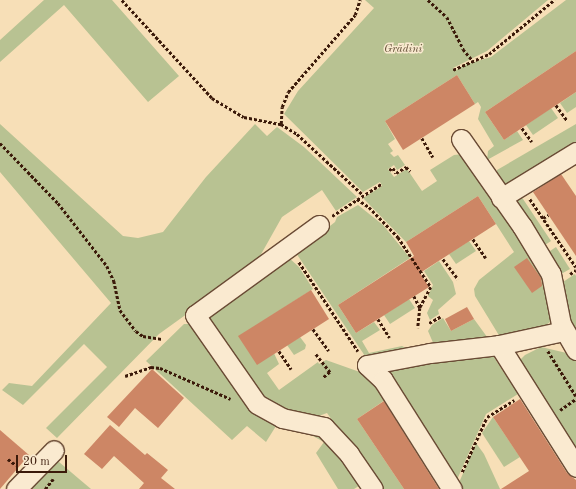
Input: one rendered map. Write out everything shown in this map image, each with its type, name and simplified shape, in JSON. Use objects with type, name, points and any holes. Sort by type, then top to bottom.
[{"type":"lane","points":[[461,139],[551,274],[555,333],[576,350]]},
{"type":"lane","points":[[501,198],[576,152]]},
{"type":"lane","points":[[319,225],[195,315],[257,404],[282,418],[324,427],[349,454],[373,489]]},
{"type":"lane","points":[[367,365],[430,353],[498,345],[555,333]]},
{"type":"lane","points":[[498,345],[576,467]]},
{"type":"lane","points":[[367,365],[383,380],[456,482]]},
{"type":"lane","points":[[16,489],[54,450]]},
{"type":"path","points":[[122,0],[212,98],[228,110],[255,119],[281,124],[297,134],[363,195]]},
{"type":"path","points":[[281,124],[282,107],[288,92],[355,16],[360,0]]},
{"type":"path","points":[[428,0],[447,17],[464,50],[473,61]]},
{"type":"path","points":[[454,70],[489,54],[554,0]]},
{"type":"path","points":[[556,105],[567,120]]},
{"type":"path","points":[[522,128],[532,142]]},
{"type":"path","points":[[422,138],[433,157]]},
{"type":"path","points":[[0,143],[58,203],[107,266],[114,280],[120,310],[136,331],[143,336],[162,339]]},
{"type":"path","points":[[389,170],[393,168],[396,173],[406,166],[410,171]]},
{"type":"path","points":[[319,225],[381,184]]},
{"type":"path","points":[[521,186],[576,267]]},
{"type":"path","points":[[357,199],[369,207],[398,237],[431,287],[420,308],[418,328]]},
{"type":"path","points":[[543,218],[548,215]]},
{"type":"path","points":[[473,239],[486,258]]},
{"type":"path","points":[[443,259],[458,279]]},
{"type":"path","points":[[301,265],[367,365]]},
{"type":"path","points":[[414,296],[420,308]]},
{"type":"path","points":[[429,323],[440,317]]},
{"type":"path","points":[[378,319],[390,338]]},
{"type":"path","points":[[313,329],[329,351]]},
{"type":"path","points":[[555,333],[549,354],[576,396]]},
{"type":"path","points":[[279,351],[291,369]]},
{"type":"path","points":[[316,354],[330,372],[323,378]]},
{"type":"path","points":[[125,376],[151,367],[160,368],[224,396],[257,404]]},
{"type":"path","points":[[456,482],[487,417],[528,391]]},
{"type":"path","points":[[559,410],[576,400]]},
{"type":"path","points":[[45,489],[53,480]]},
{"type":"green space","points":[[44,0],[112,0],[179,76],[148,102],[64,5],[0,62],[0,40]]},
{"type":"green space","name":"Grădini","points":[[365,0],[548,0],[487,51],[453,68],[455,71],[464,65],[491,57],[566,0],[576,0],[576,51],[485,112],[504,140],[517,131],[523,140],[487,160],[488,151],[494,146],[478,119],[481,107],[478,102],[475,104],[457,75],[385,121],[395,139],[388,144],[393,151],[390,153],[394,157],[398,155],[405,165],[397,170],[394,165],[388,169],[394,177],[407,169],[422,191],[437,181],[430,170],[454,155],[463,154],[547,274],[552,312],[550,322],[541,329],[500,337],[475,296],[474,289],[479,280],[514,252],[478,196],[406,242],[363,198],[382,186],[380,182],[363,192],[284,114],[298,91],[374,8]]},
{"type":"green space","points":[[576,92],[576,107],[567,113],[560,103]]},
{"type":"green space","points":[[551,108],[558,118],[533,135],[526,125]]},
{"type":"green space","points":[[0,124],[123,236],[138,238],[163,232],[206,177],[255,124],[267,136],[277,127],[304,147],[357,197],[336,211],[322,190],[282,217],[255,265],[159,334],[57,438],[46,428],[107,367],[84,344],[23,405],[2,390],[9,383],[32,386],[111,303],[0,172]]},
{"type":"green space","points":[[576,124],[576,145],[506,188],[497,175],[497,170]]},
{"type":"green space","points":[[521,196],[551,241],[542,247],[512,202]]},
{"type":"green space","points":[[358,205],[383,225],[410,258],[338,305],[356,333],[374,322],[380,330],[362,341],[369,353],[402,346],[406,348],[365,356],[296,253],[335,222],[337,217]]},
{"type":"green space","points":[[469,241],[476,251],[456,264],[449,254]]},
{"type":"green space","points":[[556,247],[570,269],[561,274],[547,253]]},
{"type":"green space","points":[[288,257],[299,267],[313,289],[260,323],[279,364],[267,373],[279,390],[318,362],[319,364],[326,360],[371,376],[385,400],[357,419],[404,489],[381,489],[327,413],[316,417],[265,404],[208,319],[210,313]]},
{"type":"green space","points":[[439,261],[453,282],[456,294],[438,310],[439,314],[430,320],[427,313],[433,300],[428,296],[433,285],[424,271]]},
{"type":"green space","points":[[575,274],[576,341],[561,304],[563,282]]},
{"type":"green space","points":[[409,299],[415,308],[390,324],[384,315]]},
{"type":"green space","points":[[443,318],[451,331],[474,319],[490,341],[434,345],[428,331],[432,325]]},
{"type":"green space","points":[[184,324],[195,324],[254,410],[326,438],[362,484],[354,489],[338,489],[316,453],[324,442],[311,435],[276,426],[266,442],[247,426],[232,440],[146,361]]},
{"type":"green space","points":[[300,337],[306,345],[305,349],[294,355],[287,345]]},
{"type":"green space","points":[[541,347],[571,354],[576,361],[576,450],[521,364],[520,360],[525,355]]},
{"type":"green space","points":[[488,348],[518,394],[486,414],[456,482],[384,366]]},
{"type":"green space","points":[[493,417],[520,457],[504,467],[482,433]]},
{"type":"green space","points":[[476,443],[484,454],[500,489],[461,489],[458,485]]},
{"type":"green space","points":[[59,462],[91,489],[26,489],[53,463]]},
{"type":"building","points":[[576,51],[576,92],[504,140],[485,112]]},
{"type":"building","points":[[457,75],[475,104],[403,150],[385,121]]},
{"type":"building","points":[[561,174],[576,196],[576,256],[533,192]]},
{"type":"building","points":[[478,196],[496,224],[420,273],[429,287],[356,333],[338,305],[414,256],[406,242]]},
{"type":"building","points":[[527,258],[541,278],[542,286],[532,293],[514,267]]},
{"type":"building","points":[[311,290],[329,319],[257,365],[238,336]]},
{"type":"building","points":[[467,307],[474,319],[451,331],[445,319]]},
{"type":"building","points":[[152,369],[184,398],[158,428],[135,408],[119,427],[107,417]]},
{"type":"building","points":[[520,399],[567,473],[576,480],[576,489],[501,489],[529,471],[493,417]]},
{"type":"building","points":[[384,401],[439,489],[404,489],[357,419]]},
{"type":"building","points":[[110,425],[145,455],[147,453],[168,470],[161,478],[175,489],[139,489],[144,483],[114,456],[102,469],[84,454]]},
{"type":"building","points":[[0,430],[29,455],[0,489]]}]
